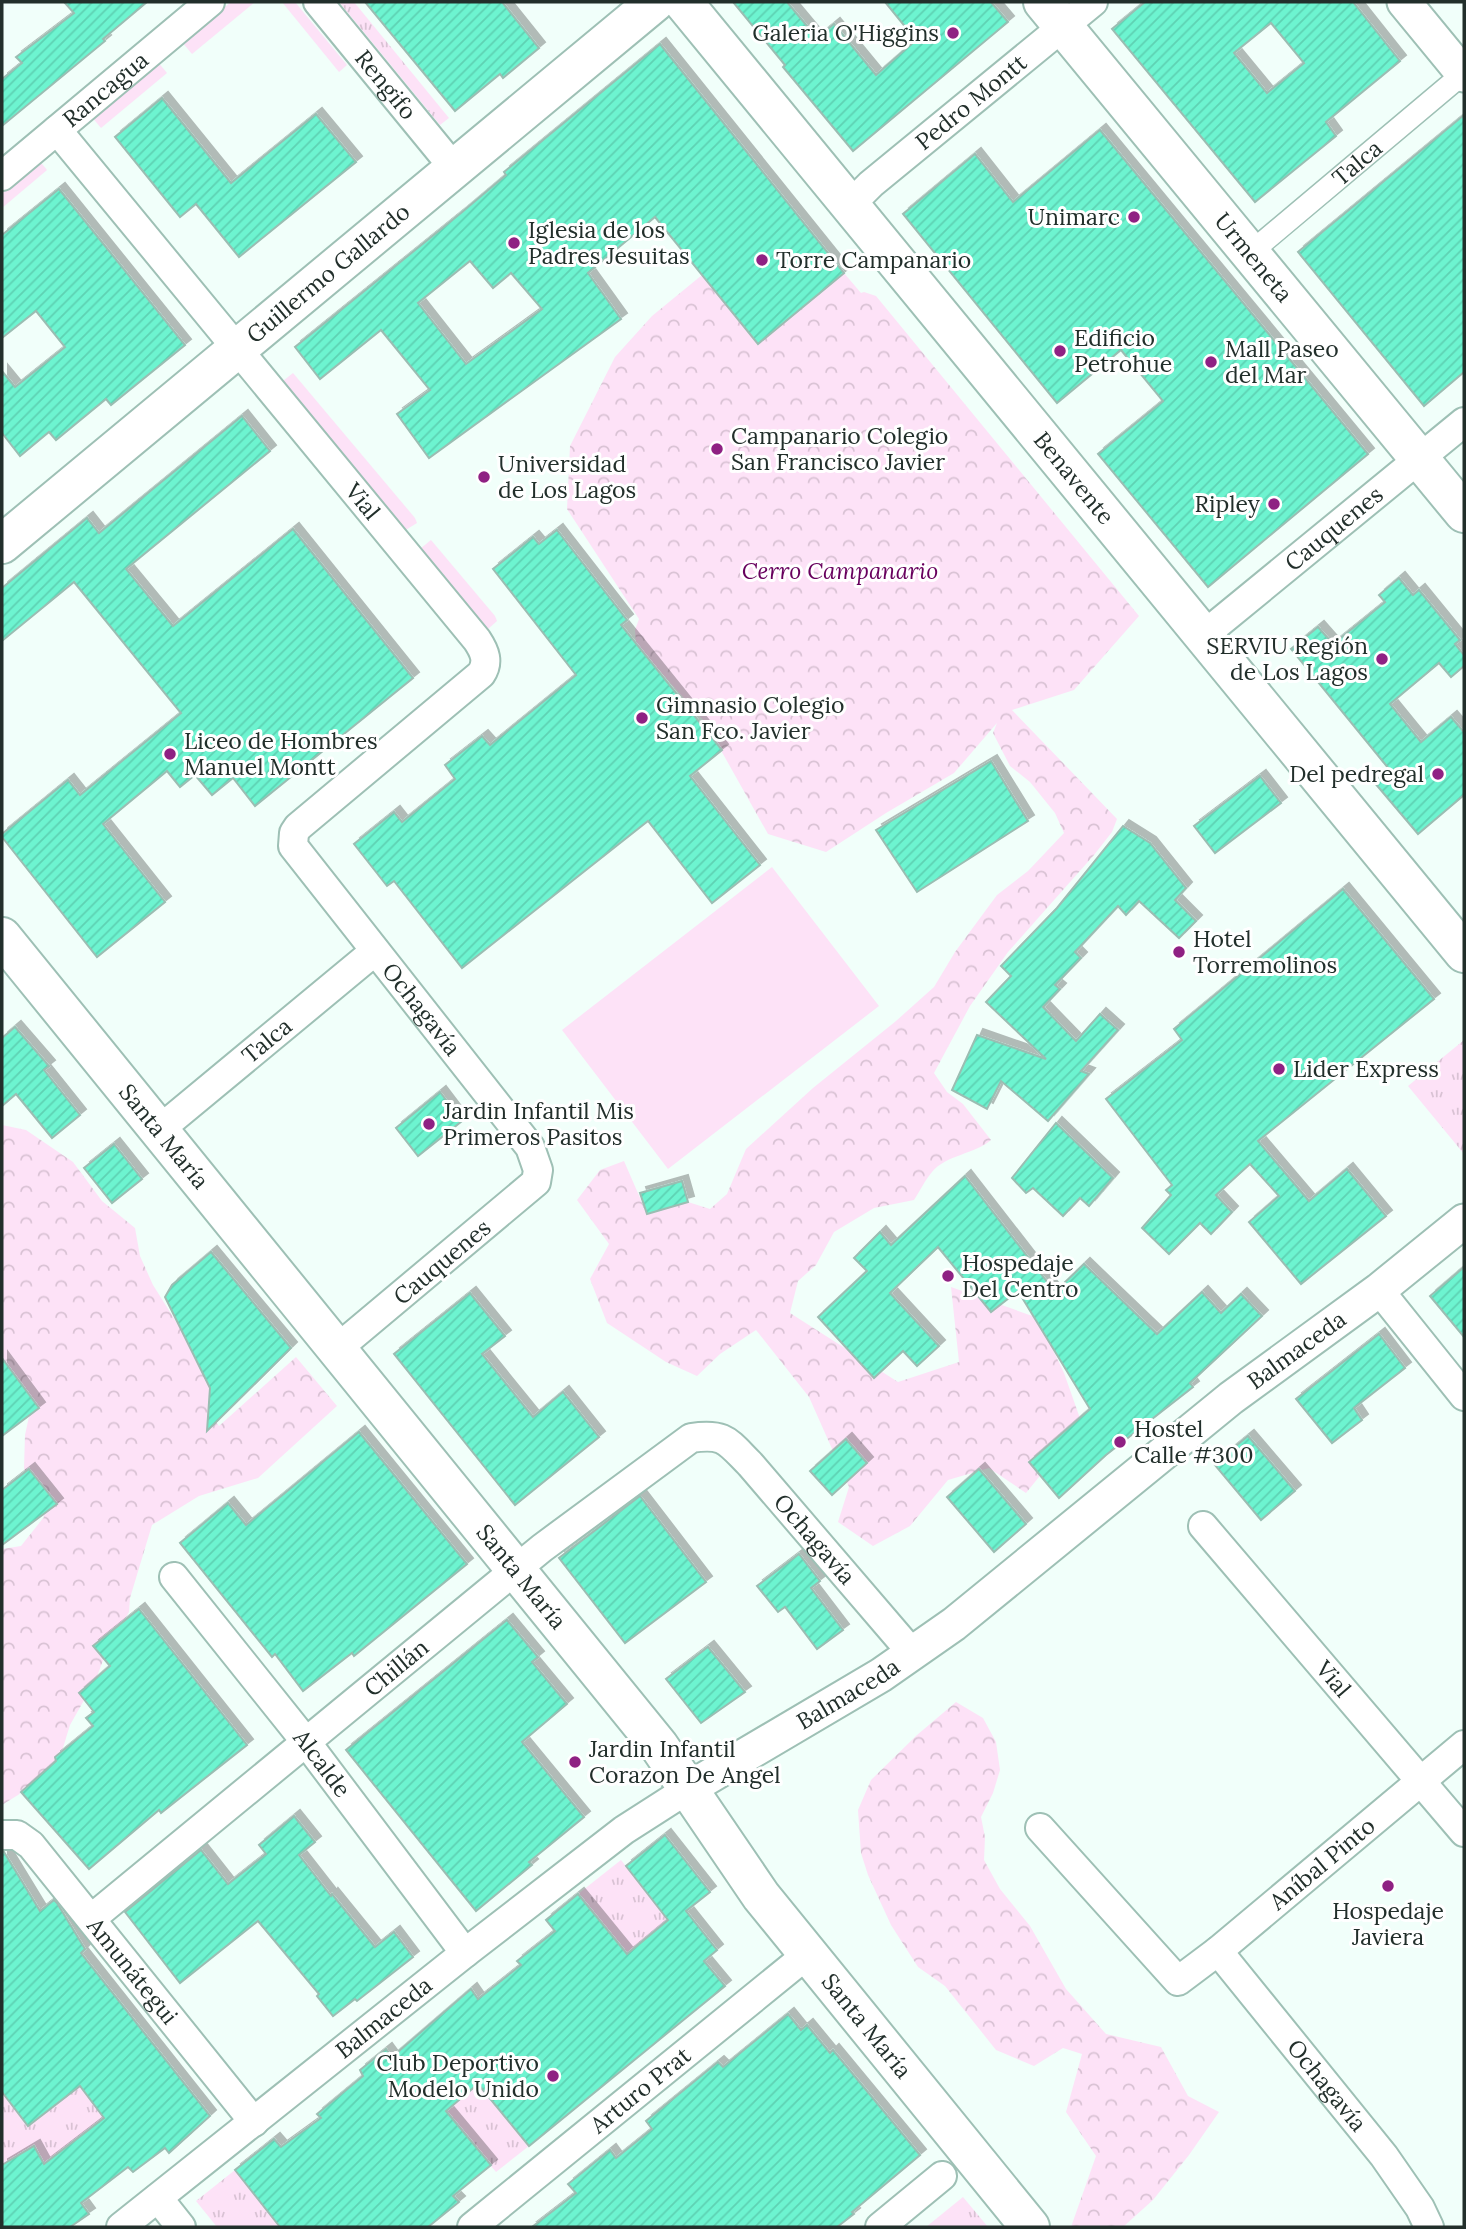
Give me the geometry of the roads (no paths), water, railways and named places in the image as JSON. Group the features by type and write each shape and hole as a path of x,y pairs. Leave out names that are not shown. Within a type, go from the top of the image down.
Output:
{"main road":[{"name":"Guillermo Gallardo","path":"4,533 236,348 655,2"},
{"name":"Benavente","path":"683,2 1464,953"},
{"name":"Urmeneta","path":"1053,14 1464,513"},
{"name":"Santa María","path":"2,937 659,1746 761,1896 1030,2227"}],"street":[{"name":"Rancagua","path":"2,176 209,2"},
{"name":"Rengifo","path":"317,2 454,167"},
{"name":"Pedro Montt","path":"850,205 1053,14 1093,2"},
{"path":"1404,2 1464,74"},
{"name":"Talca","path":"1250,253 1464,74"},
{"name":"Vial","path":"57,130 477,640 485,654 486,661 481,674 298,827 293,839 296,851"},
{"name":"Cauquenes","path":"1204,635 1464,422"},
{"name":"Ochagavía","path":"296,851 530,1147 538,1170"},
{"name":"Talca","path":"159,1130 375,951"},
{"name":"Cauquenes","path":"338,1348 536,1182 538,1170"},
{"name":"Balmaceda","path":"121,2227 624,1830 913,1654 994,1593 1231,1398 1379,1290 1464,1221"},
{"path":"1379,1290 1464,1396"},
{"name":"Ochagavía","path":"709,1435 725,1439 750,1464 913,1654"},
{"name":"Chillán","path":"92,1918 517,1568 691,1438 709,1435"},
{"name":"Vial","path":"1203,1526 1464,1832"},
{"name":"Alcalde","path":"174,1577 306,1742 465,1953"},
{"name":"Aníbal Pinto","path":"1040,1828 1178,1981 1218,1951 1464,1745"},
{"name":"Amunátegui","path":"2,1835 17,1835 31,1845 254,2122"},
{"name":"Ochagavía","path":"1218,1951 1384,2156 1420,2208 1429,2227"},
{"name":"Arturo Prat","path":"472,2227 809,1953"},
{"path":"880,2227 942,2176"},
{"path":"158,2199 181,2227"}],"place":[{"name":"Galeria O'Higgins","path":"953,33"},
{"name":"Unimarc","path":"1134,217"},
{"name":"Iglesia de los Padres Jesuitas","path":"514,243"},
{"name":"Torre Campanario","path":"762,260"},
{"name":"Edificio Petrohue","path":"1060,351"},
{"name":"Mall Paseo del Mar","path":"1211,362"},
{"name":"Campanario Colegio San Francisco Javier","path":"717,449"},
{"name":"Universidad de Los Lagos","path":"484,477"},
{"name":"Ripley","path":"1274,504"},
{"name":"SERVIU Región de Los Lagos","path":"1382,659"},
{"name":"Gimnasio Colegio San Fco. Javier","path":"642,718"},
{"name":"Liceo de Hombres Manuel Montt","path":"170,754"},
{"name":"Del pedregal","path":"1438,774"},
{"name":"Hotel Torremolinos","path":"1179,952"},
{"name":"Lider Express","path":"1279,1069"},
{"name":"Jardin Infantil Mis Primeros Pasitos","path":"429,1124"},
{"name":"Hospedaje Del Centro","path":"948,1276"},
{"name":"Hostel Calle #300","path":"1120,1442"},
{"name":"Jardin Infantil Corazon De Angel","path":"575,1762"},
{"name":"Hospedaje Javiera","path":"1388,1886"},
{"name":"Club Deportivo Modelo Unido","path":"553,2076"}],"park label":[{"name":"Cerro Campanario","path":"840,571"}]}
